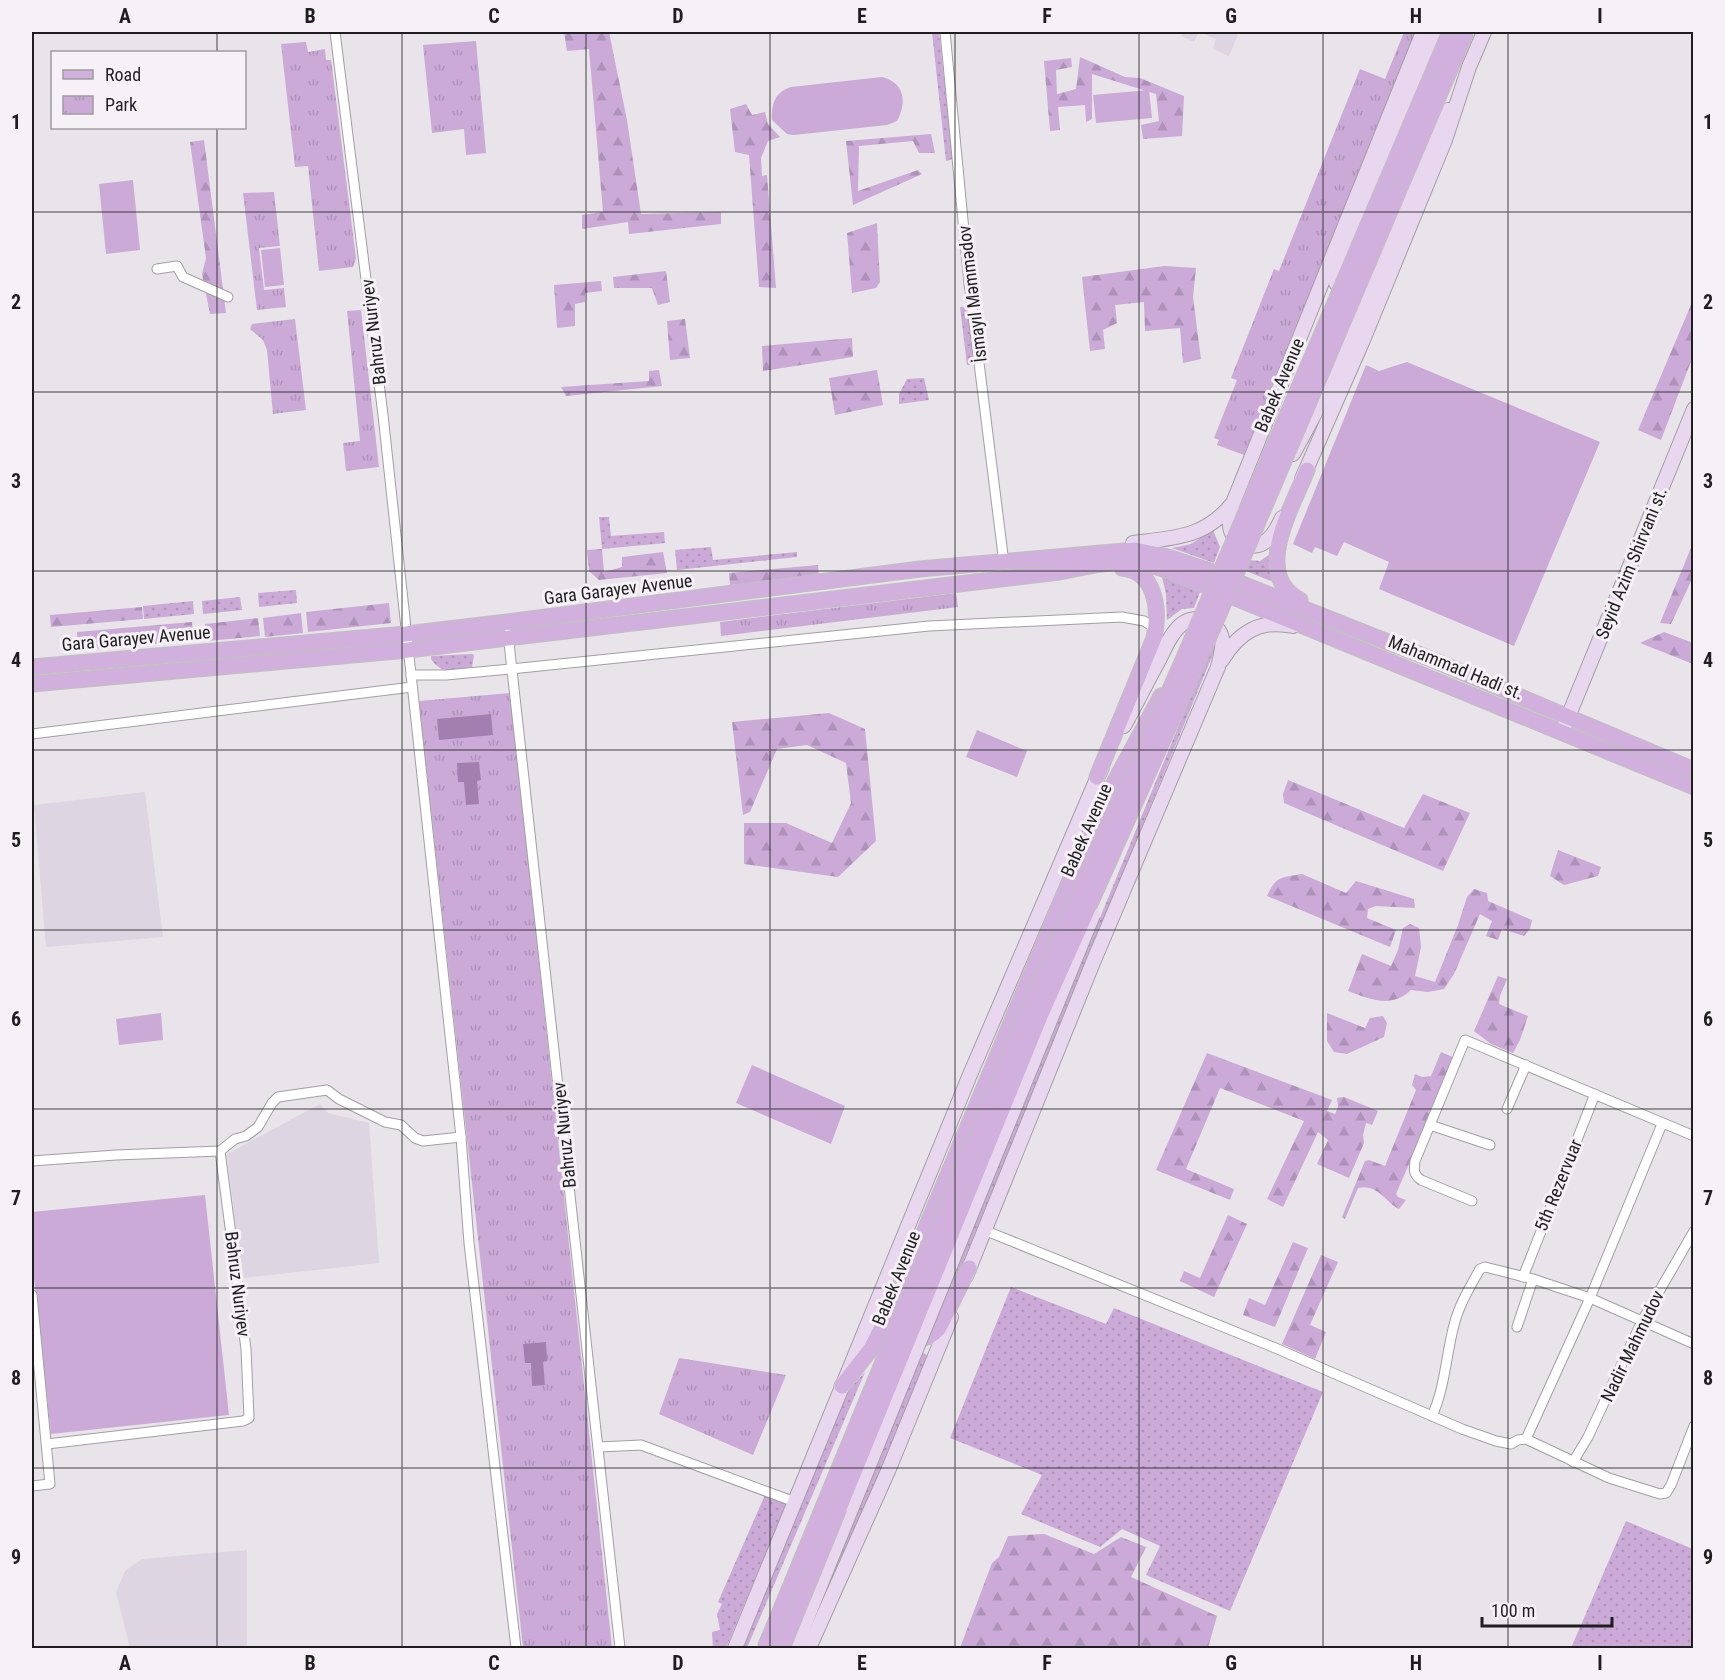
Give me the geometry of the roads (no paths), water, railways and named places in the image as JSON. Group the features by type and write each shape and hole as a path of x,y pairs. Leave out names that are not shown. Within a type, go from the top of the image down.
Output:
{"main road":[{"name":"Babek Avenue","path":"1233,503 1423,32"},
{"path":"1260,497 1437,32"},
{"name":"Babek Avenue","path":"782,1648 1041,1014 1168,732 1260,497 1450,32"},
{"name":"Babek Avenue","path":"765,1648 995,1087 1183,660 1260,497 1466,32"},
{"path":"1260,497 1319,407 1340,367 1435,136 1484,32"},
{"path":"1303,602 1286,592 1282,586 1276,564 1279,542 1443,146 1469,67"},
{"name":"Seyid Azim Shirvani st.","path":"1562,732 1694,409"},
{"path":"1233,503 1230,524 1234,536 1245,545 1259,545 1266,542 1276,529 1307,470"},
{"path":"1043,558 1087,548 1179,537 1197,532 1216,522 1233,503"},
{"path":"1133,543 1160,548 1187,557 1303,602 1406,644 1433,660"},
{"name":"Gara Garayev Avenue","path":"32,667 406,634 920,569 1135,550 1168,557 1205,577"},
{"name":"Gara Garayev Avenue","path":"32,684 408,650 1059,572 1115,562 1129,562 1205,577"},
{"path":"1059,572 1122,568 1137,571 1147,580 1157,610 1156,629 1097,777"},
{"name":"Mahammad Hadi st.","path":"1205,577 1251,587 1433,660 1694,770"},
{"name":"Mahammad Hadi st.","path":"1205,577 1321,632 1694,787"},
{"name":"Babek Avenue","path":"735,1648 965,1088 1097,777 1168,644 1182,624 1194,619 1202,619 1216,627 1223,640 1218,667"},
{"path":"809,1648 897,1449 1097,953 1218,667 1232,645 1260,626 1274,623 1321,632"},
{"path":"842,1386 871,1349 896,1300 988,1075 1115,781 1183,660"},
{"path":"795,1648 1168,732"},
{"path":"896,1300 893,1318 899,1330 906,1336 916,1339 931,1336 939,1328 969,1268"}],"street":[{"name":"Bahruz Nuriyev","path":"335,32 366,274 406,634"},
{"name":"İsmayıl Məmmədov","path":"945,32 969,283 1003,555"},
{"path":"157,269 177,266 183,277 228,297"},
{"path":"969,565 1003,555 1087,548"},
{"path":"411,675 446,675 511,669 929,626 1122,617 1143,621 1156,629"},
{"name":"Bahruz Nuriyev","path":"507,622 620,1648"},
{"path":"406,634 461,1137 469,1243 516,1648"},
{"path":"32,734 412,687"},
{"path":"1472,1201 1415,1176 1413,1171 1415,1161 1466,1040 1694,1136"},
{"path":"1507,1110 1526,1065"},
{"path":"32,1161 220,1151 235,1139 246,1136 258,1127 278,1096 327,1090 339,1099 385,1122 401,1125 415,1138 423,1141 461,1137"},
{"name":"5th Rezervuar","path":"1517,1327 1528,1278 1595,1094"},
{"path":"1526,1439 1590,1298 1662,1124"},
{"path":"1430,1125 1491,1145"},
{"name":"Bəhruz Nuriyev","path":"47,1444 243,1422 249,1418 245,1338 220,1151"},
{"path":"984,1230 1273,1347 1496,1442 1511,1444 1526,1439 1609,1478 1660,1494 1666,1493 1671,1485 1694,1426"},
{"name":"Nadir Mahmudov","path":"1573,1462 1588,1437 1642,1320 1694,1231"},
{"path":"1432,1416 1440,1396 1460,1305 1480,1269 1489,1267 1590,1298 1694,1344"},
{"path":"32,1295 51,1484 32,1486"},
{"path":"599,1448 641,1445 795,1502"}]}
